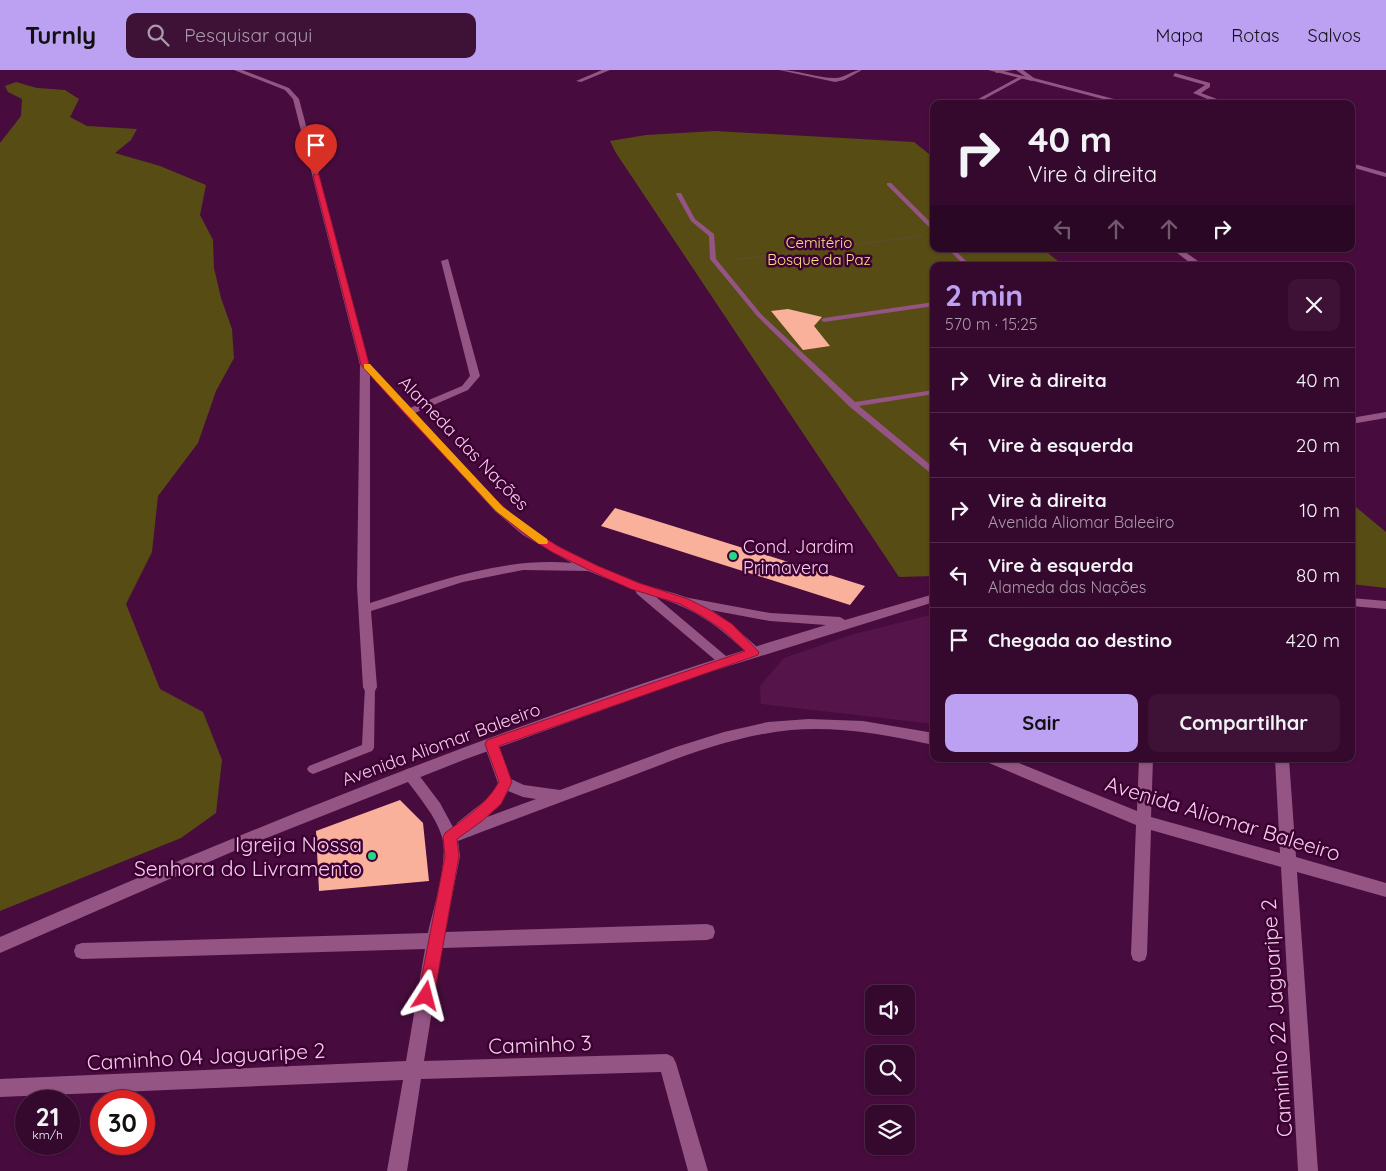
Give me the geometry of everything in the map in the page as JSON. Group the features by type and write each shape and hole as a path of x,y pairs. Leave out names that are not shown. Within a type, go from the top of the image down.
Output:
{"street":[{"name":"Alameda das Nações","path":"237,70 287,88 296,99 365,365 363,545 364,609 370,687"},
{"path":"578,80 607,70"},
{"path":"782,70 835,80 842,79 859,70"},
{"path":"993,70 1010,70"},
{"path":"993,70 1114,100"},
{"path":"1019,70 1032,79"},
{"path":"1175,75 1208,84 1208,86 1196,93 1214,100"},
{"path":"1355,166 1386,175"},
{"path":"1180,252 1195,262"},
{"path":"408,412 465,388 474,376 445,261"},
{"name":"Alameda das Nações","path":"365,365 499,509 527,532 556,550 594,569 635,586 684,601 728,627 754,652"},
{"path":"1355,420 1386,415"},
{"name":"Alameda das Nações","path":"364,609 488,572 544,565 594,569"},
{"name":"Alameda das Nações","path":"635,586 726,662"},
{"name":"Avenida Aliomar Baleeiro","path":"0,945 247,839 410,774 754,652 930,599"},
{"path":"684,601 770,617 850,622"},
{"path":"1355,602 1386,606"},
{"path":"450,837 702,742 747,731 792,725 838,725 885,729 930,738"},
{"path":"491,744 506,782 523,790 562,796"},
{"name":"Avenida Aliomar Baleeiro","path":"1012,762 1144,821 1386,890"},
{"path":"1139,954 1146,762"},
{"name":"Caminho 22 Jaguaripe 2","path":"1282,762 1308,1171"},
{"path":"397,1171 435,940 452,856 450,837 435,808 410,774"},
{"path":"450,837 478,817 496,800 506,782"},
{"path":"82,951 409,943 435,940 707,932"},
{"name":"Caminho 3","path":"414,1070 667,1063 698,1171"},
{"name":"Caminho 04 Jaguaripe 2","path":"0,1088 414,1070"}],"lane":[{"path":"979,100 1023,77"},
{"path":"889,184 930,226"},
{"path":"678,194 693,220 712,236 713,259 760,315 853,405 930,470"},
{"path":"955,252 964,262"},
{"path":"824,320 930,305"},
{"path":"853,405 930,393"},
{"path":"313,769 368,748 370,687"}],"path":[{"path":"739,259 924,236"}],"shaded area":[{"path":"930,615 930,724 761,704 760,686 784,658 854,634"}],"green space":[{"path":"16,82 37,88 65,90 79,99 70,117 87,126 137,129 131,140 115,153 160,166 206,185 200,215 213,240 214,268 221,298 232,329 234,358 216,391 198,443 158,496 152,552 126,604 160,689 203,712 222,760 216,813 181,838 0,911 0,143 21,116 22,99 8,92 5,86"},
{"name":"Cemitério Bosque da Paz","path":"715,131 914,142 930,155 930,252 1047,252 1059,262 930,262 930,576 899,577 616,153 610,141 646,135"},
{"path":"1355,506 1386,532 1386,588 1355,584"}],"building":[{"path":"788,309 822,317 814,326 830,346 803,350 771,311"},
{"name":"Cond. Jardim Primavera","path":"615,508 865,586 850,605 601,526"},
{"name":"Igreija Nossa Senhora do Livramento","path":"400,800 423,823 429,881 319,891 316,831"}],"slow traffic":[{"path":"367,366 499,509 527,532 543,542"}],"place":[{"name":"Cond. Jardim Primavera","path":"733,556"},
{"name":"Igreija Nossa Senhora do Livramento","path":"372,856"}],"route":[{"path":"316,175 365,365 408,412 499,509 527,532 556,550 594,569 635,586 684,601 728,627 754,652 491,744 506,782 496,800 478,817 450,837 452,856 426,996"}]}
